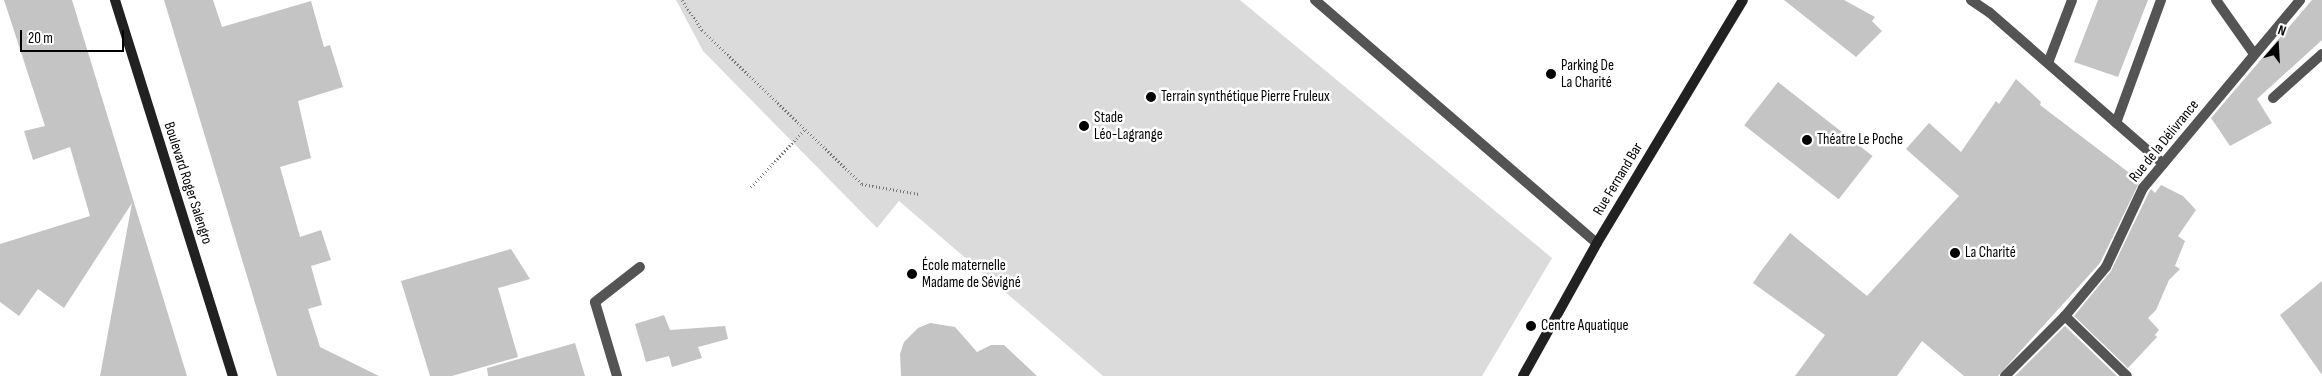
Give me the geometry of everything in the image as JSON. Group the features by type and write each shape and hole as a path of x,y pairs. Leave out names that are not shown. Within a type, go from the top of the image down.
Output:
{"street":[{"name":"Boulevard Roger Salengro","path":"115,0 233,376"},
{"name":"Rue Fernand Bar","path":"1523,376 1597,243 1743,0"},
{"path":"1971,0 2048,63 2163,164"},
{"path":"2048,63 2072,0"},
{"path":"2116,123 2161,0"},
{"path":"2216,0 2254,54"},
{"name":"Rue de la Délivrance","path":"2005,376 2065,316 2106,267 2143,188 2300,0"},
{"path":"1319,1 1597,243"},
{"path":"2273,98 2322,54"},
{"path":"617,376 595,302 640,267"},
{"path":"2065,316 2127,376"}],"path":[{"path":"682,0 702,30 862,184 919,194"},
{"path":"751,187 805,129"}],"shaded area":[{"name":"Stade Léo-Lagrange","path":"676,0 1240,0 1552,258 1482,376 1103,376 899,201 877,228 703,51"}],"building":[{"path":"4,0 72,0 187,376 100,376 132,203 64,308 38,289 19,316 0,302 0,244 90,216 70,147 33,160 24,131 45,126"},
{"path":"164,0 213,0 222,27 311,1 324,47 330,45 343,87 298,101 311,158 280,167 300,237 321,230 331,260 311,266 322,305 308,309 320,347 379,376 277,376"},
{"path":"1784,0 1844,0 1875,17 1872,21 1882,31 1856,57"},
{"path":"2098,0 2148,0 2118,77 2074,62"},
{"path":"2312,0 2322,0 2322,40 2257,99 2272,123 2230,146 2211,118"},
{"path":"2016,79 2041,102 2040,105 2140,181 2100,263 1998,376 1964,376 1922,341 1897,376 1795,376 1825,335 1753,283 1761,271 1790,233 1867,296 1959,196 1906,149 1929,123 1961,152 1996,101 1999,104"},
{"name":"Théatre Le Poche","path":"1778,82 1873,156 1839,199 1744,125"},
{"path":"2161,185 2183,196 2196,210 2178,236 2185,241 2175,266 2180,269 2169,280 2156,310 2148,318 2159,330 2155,335 2157,337 2128,368 2074,316 2111,271 2149,192 2151,189 2155,193"},
{"path":"511,249 530,279 498,288 518,357 452,376 430,376 401,281"},
{"path":"2322,281 2322,375 2280,315"},
{"path":"664,315 670,330 725,326 728,339 698,347 702,358 672,367 669,356 646,362 635,324"},
{"path":"930,323 955,327 977,352 991,345 1004,345 1037,376 901,376 900,354 904,342 918,328"},
{"path":"2065,326 2117,376 2015,376"},
{"path":"575,343 585,376 488,376 487,368"}],"place":[{"name":"Parking De La Charité","path":"1551,74"},
{"name":"Terrain synthétique Pierre Fruleux","path":"1151,97"},
{"name":"Stade Léo-Lagrange","path":"1084,126"},
{"name":"Théatre Le Poche","path":"1807,140"},
{"name":"La Charité","path":"1955,253"},
{"name":"École maternelle Madame de Sévigné","path":"912,274"},
{"name":"Centre Aquatique","path":"1531,326"}]}
